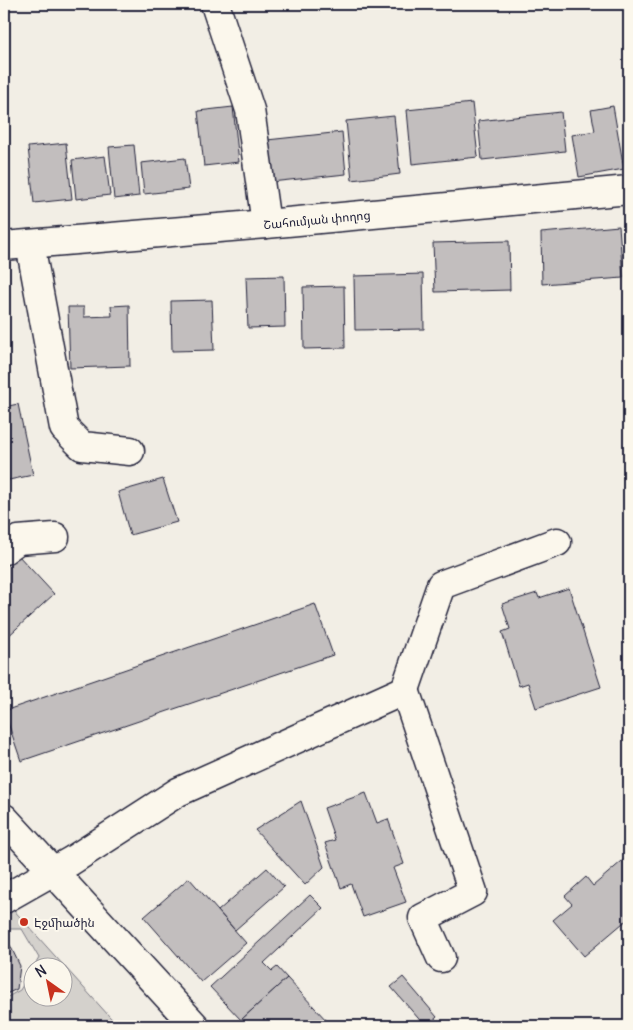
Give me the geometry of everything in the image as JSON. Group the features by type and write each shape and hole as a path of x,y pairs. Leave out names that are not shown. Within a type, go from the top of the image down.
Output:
{"street":[{"path":"215,4 250,110 266,224"},
{"name":"Շահումյան փողոց","path":"17,245 629,190"},
{"path":"17,245 64,428 82,446 130,452"},
{"path":"4,550 18,540 55,537"},
{"path":"441,958 423,918 473,892 405,690 441,585 557,542"},
{"path":"4,899 71,861 178,792 405,690"},
{"path":"4,818 195,1026"}],"shaded area":[{"path":"11,907 57,958 39,958 22,929 4,929 4,911"},
{"path":"72,975 118,1026 4,1026 4,999 20,990 22,987 22,1008 72,1008"}],"building":[{"path":"472,103 478,157 412,164 407,110"},
{"path":"613,106 624,169 579,177 572,135 595,131 591,110"},
{"path":"233,107 239,162 204,166 198,111"},
{"path":"561,112 565,151 482,160 478,121"},
{"path":"394,116 400,174 352,180 346,121"},
{"path":"342,132 346,174 271,182 267,140"},
{"path":"66,143 72,199 34,203 28,147"},
{"path":"134,145 139,196 114,199 109,147"},
{"path":"105,156 110,195 76,199 72,160"},
{"path":"185,158 189,189 144,194 141,163"},
{"path":"619,226 623,278 542,284 541,233"},
{"path":"509,241 510,290 435,292 433,243"},
{"path":"423,274 424,329 355,330 354,276"},
{"path":"284,276 285,327 248,328 246,277"},
{"path":"344,286 345,348 304,349 303,287"},
{"path":"212,300 214,350 172,351 171,301"},
{"path":"129,305 130,366 70,368 68,307 84,307 84,317 112,316 111,306"},
{"path":"18,404 33,475 4,481 4,407"},
{"path":"163,479 177,522 130,535 118,492"},
{"path":"18,555 54,594 4,640 4,568"},
{"path":"569,588 601,687 536,708 528,683 519,686 502,632 510,629 502,604 537,593 539,598"},
{"path":"315,604 333,655 21,761 4,711"},
{"path":"366,793 377,823 388,819 404,864 393,868 406,902 363,917 351,884 341,888 325,843 335,840 324,808"},
{"path":"301,801 324,867 305,885 255,830"},
{"path":"629,855 629,918 584,956 553,920 572,904 565,896 586,877 593,886"},
{"path":"267,868 284,887 235,930 218,911"},
{"path":"189,878 246,943 201,982 144,917"},
{"path":"310,895 323,908 264,963 272,971 277,967 287,978 241,1020 210,987"},
{"path":"4,944 10,945 20,966 17,989 4,995"},
{"path":"403,977 437,1017 427,1026 391,987"},
{"path":"287,978 328,1022 323,1026 247,1026 241,1020"}],"place":[{"name":"Էջմիածին","path":"24,922"}]}
